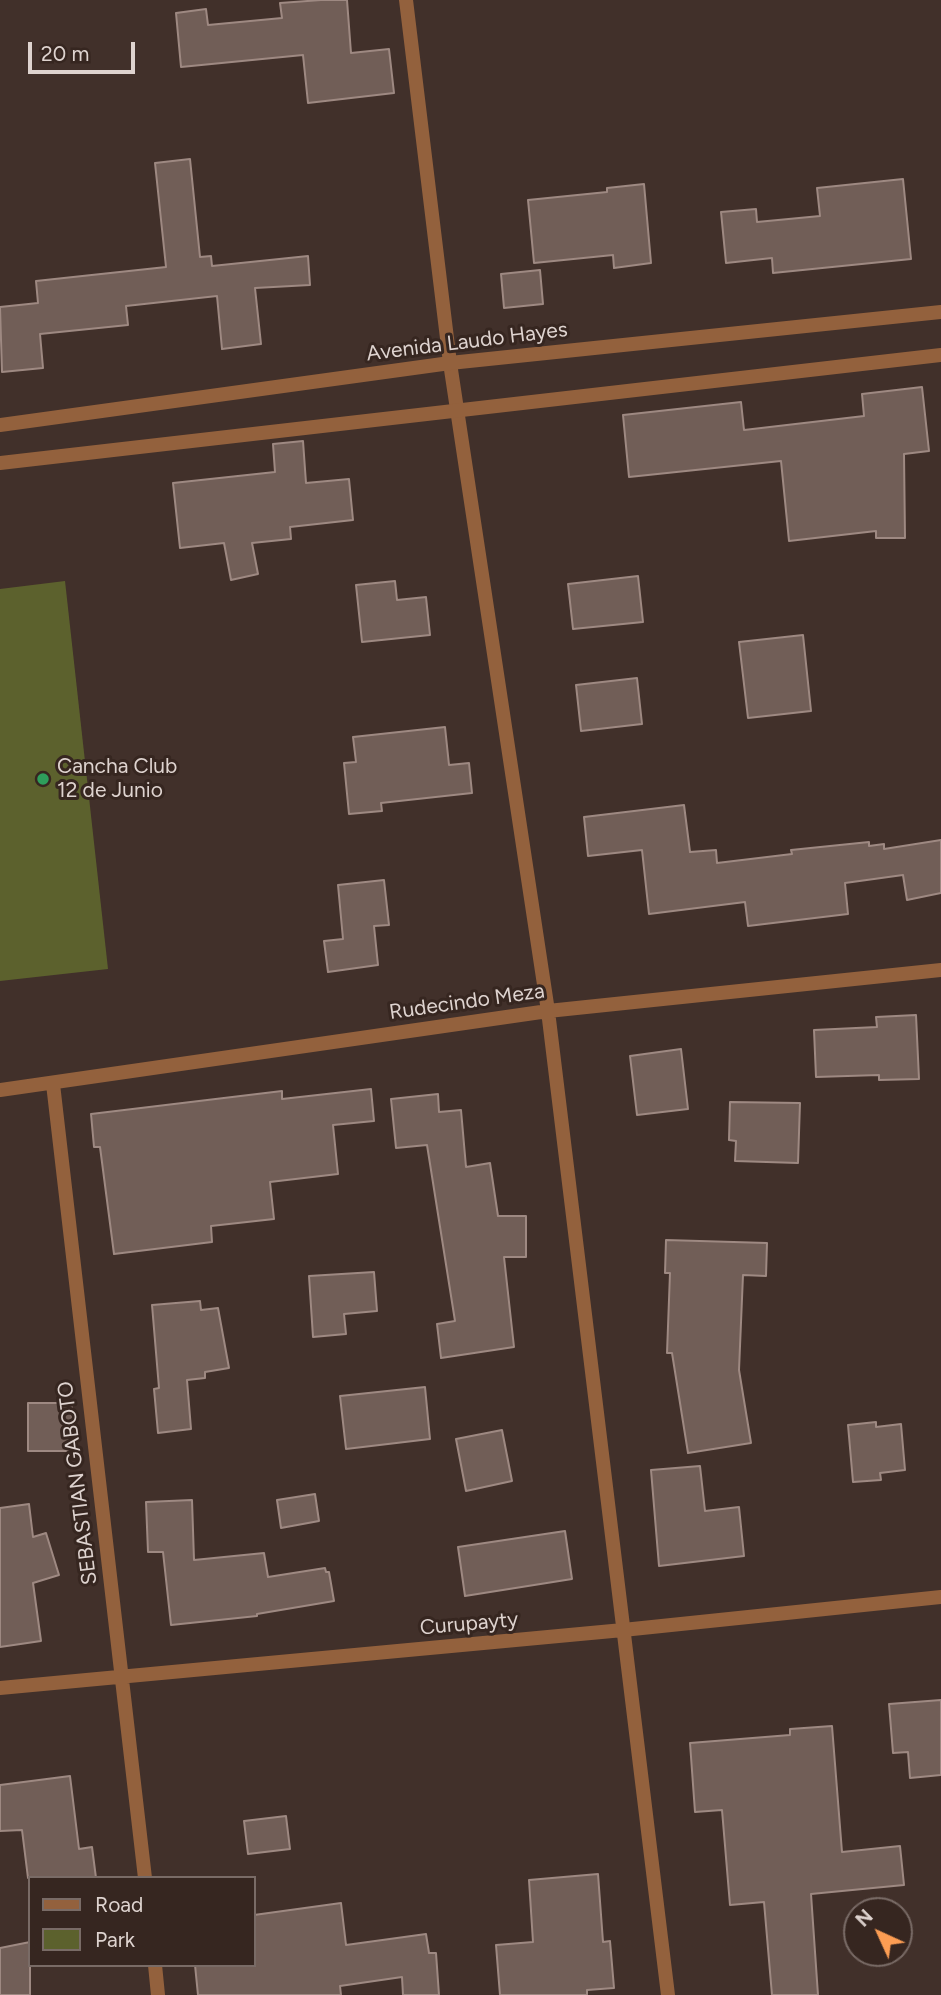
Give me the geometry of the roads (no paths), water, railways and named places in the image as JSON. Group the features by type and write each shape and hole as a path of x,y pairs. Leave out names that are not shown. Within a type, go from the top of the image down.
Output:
{"street":[{"path":"406,0 450,363 548,1011 668,1995"},
{"name":"Avenida Laudo Hayes","path":"0,425 450,363 941,312"},
{"path":"0,463 941,355"},
{"name":"Rudecindo Meza","path":"0,1090 548,1011 941,970"},
{"name":"SEBASTIAN GABOTO","path":"53,1084 145,1876"},
{"name":"Curupayty","path":"0,1688 623,1630 941,1597"},
{"path":"155,1967 158,1995"}],"place":[{"name":"Cancha Club 12 de Junio","path":"43,779"}]}
